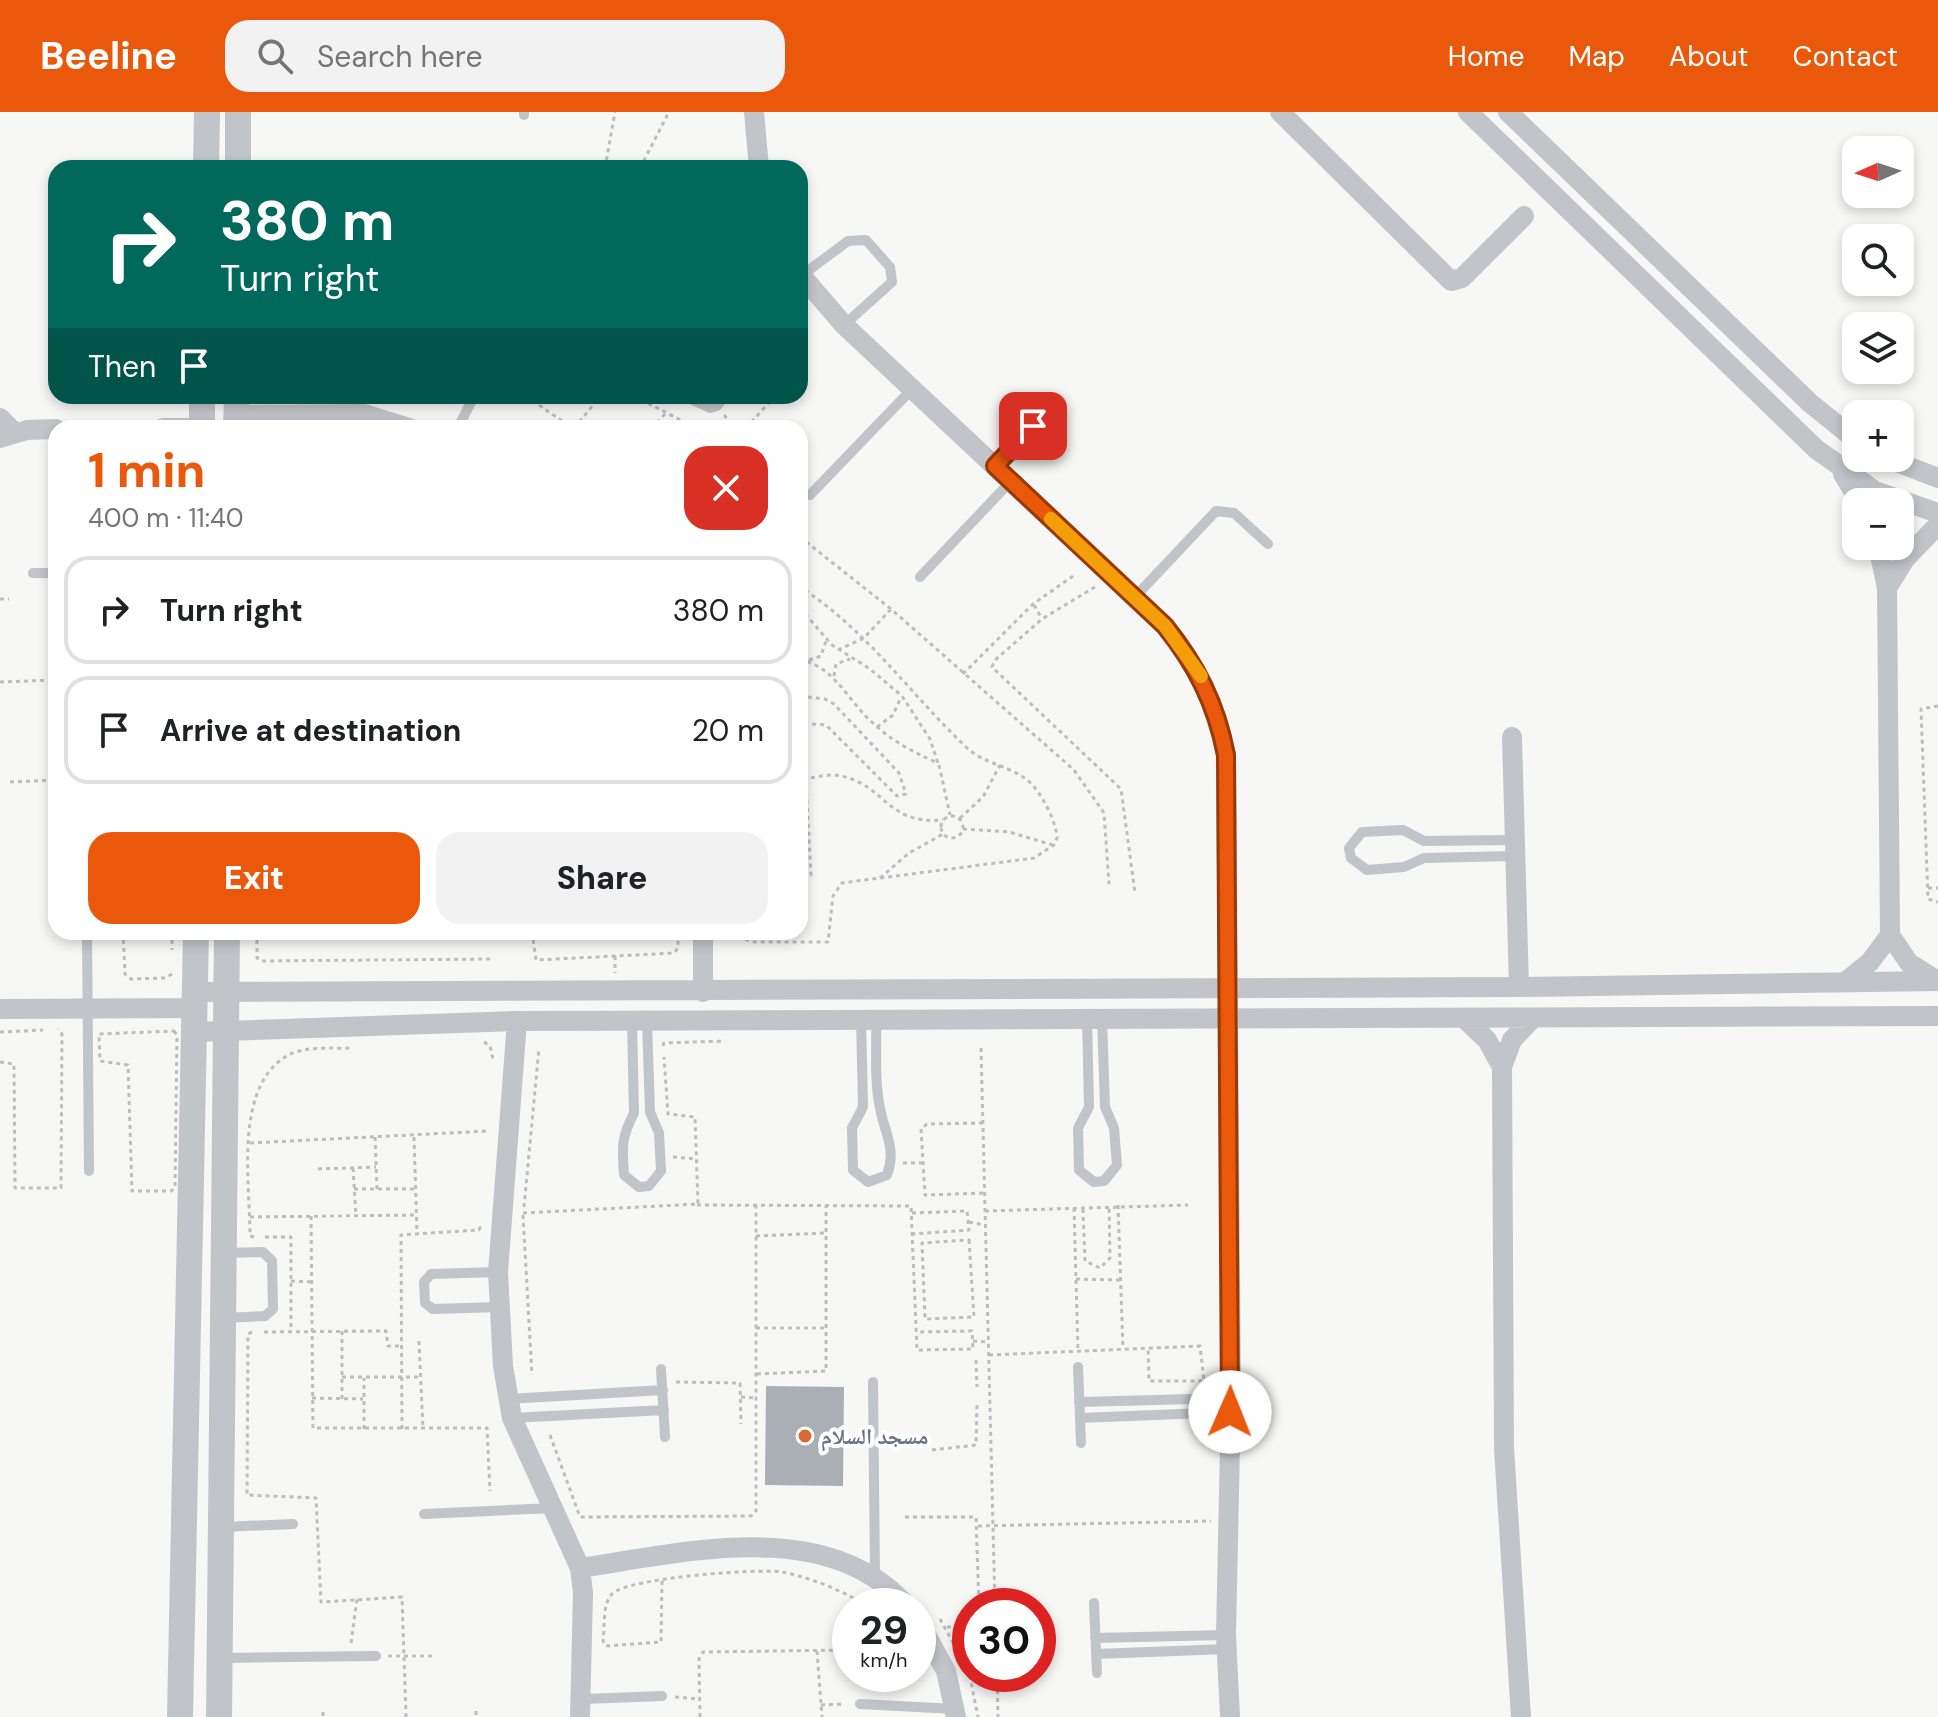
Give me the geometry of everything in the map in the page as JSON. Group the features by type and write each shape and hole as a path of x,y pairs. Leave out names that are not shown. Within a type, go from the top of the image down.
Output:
{"street":[{"path":"206,160 207,112"},
{"path":"238,112 238,160"},
{"path":"754,112 758,160"},
{"path":"1280,112 1451,281 1462,278 1524,216"},
{"path":"1468,112 1841,470 1875,491 1938,513"},
{"path":"1508,112 1810,403 1842,429"},
{"path":"808,285 844,325 1112,576 1188,654 1206,685 1219,719 1226,755 1229,1018 1230,1405 1226,1642 1230,1717"},
{"path":"1793,426 1810,403"},
{"path":"236,413 364,414 383,420"},
{"path":"5,430 48,429"},
{"path":"1914,469 1938,478"},
{"path":"1841,470 1852,488"},
{"path":"1887,588 1905,559 1938,525"},
{"path":"1881,560 1887,588 1890,935 1909,963 1938,981"},
{"path":"1512,737 1519,987"},
{"path":"1845,982 1870,962 1890,935"},
{"path":"180,1717 196,940"},
{"path":"219,1717 227,940"},
{"path":"703,940 703,992"},
{"path":"195,1011 226,992 1519,987 1938,981"},
{"path":"1810,983 1811,1016"},
{"path":"0,1009 195,1011 224,1030 517,1021 1938,1016"},
{"path":"1465,1019 1487,1040 1502,1067"},
{"path":"1521,1717 1504,1448 1502,1067 1512,1040 1532,1019"},
{"path":"517,1021 498,1272 499,1307 510,1409 580,1568 583,1593 582,1708"},
{"path":"580,1568 744,1546 789,1550 833,1560 875,1577 887,1588"},
{"path":"936,1653 946,1671 955,1713"}],"lane":[{"path":"808,271 854,239 866,240 890,267 892,282 887,289 844,325"},
{"path":"810,495 913,388"},
{"path":"701,404 710,408 720,404"},
{"path":"995,466 1052,406"},
{"path":"920,577 1011,481"},
{"path":"1134,598 1216,511 1234,513 1268,544"},
{"path":"33,573 48,573"},
{"path":"1403,830 1424,841 1515,848 1424,858 1404,867 1367,870 1351,858 1349,848 1362,832 1403,830"},
{"path":"87,940 89,1171"},
{"path":"1095,1018 1105,1107 1114,1128 1117,1165 1113,1175 1094,1182 1079,1170 1077,1137 1080,1120 1089,1107 1095,1018"},
{"path":"869,1019 879,1107 888,1128 891,1164 879,1181 868,1182 853,1170 852,1128 863,1107 869,1019"},
{"path":"640,1021 650,1112 659,1133 661,1157 661,1171 649,1186 630,1183 624,1175 623,1133 634,1113 640,1021"},
{"path":"222,1318 265,1316 273,1309 272,1261 269,1256 263,1252 223,1253"},
{"path":"498,1272 431,1274 424,1282 425,1303 433,1309 499,1307"},
{"path":"1078,1367 1081,1443"},
{"path":"661,1369 665,1437"},
{"path":"873,1382 875,1577"},
{"path":"510,1409 662,1386"},
{"path":"1079,1402 1230,1405"},
{"path":"1080,1418 1230,1405"},
{"path":"510,1409 664,1410"},
{"path":"424,1514 553,1508"},
{"path":"221,1527 293,1524"},
{"path":"1094,1603 1097,1673"},
{"path":"1095,1638 1226,1642"},
{"path":"1096,1654 1226,1642"},
{"path":"220,1658 376,1656"},
{"path":"582,1708 662,1696"},
{"path":"860,1704 955,1713"}],"path":[{"path":"606,160 615,112"},
{"path":"644,160 669,112"},
{"path":"538,404 561,420"},
{"path":"580,420 594,404"},
{"path":"649,404 680,420"},
{"path":"753,420 768,404"},
{"path":"659,420 666,413"},
{"path":"808,543 891,609 962,675 1068,764 1101,807 1109,884"},
{"path":"962,675 1033,604 1073,576"},
{"path":"1112,576 1042,619 995,660 993,670 1121,789 1135,893"},
{"path":"747,940 828,942 836,889 848,882 1034,858 1054,845 1057,831 1036,788 969,750 864,638 828,605 808,592"},
{"path":"0,599 9,599"},
{"path":"1033,604 1042,619"},
{"path":"838,650 864,638 891,609"},
{"path":"808,618 838,650 878,675 902,696 930,739 950,815"},
{"path":"808,659 821,656 826,640"},
{"path":"835,680 836,664 851,659"},
{"path":"808,662 822,667 877,727 916,754 938,763"},
{"path":"0,682 48,680"},
{"path":"877,727 893,715 902,696"},
{"path":"808,697 825,699 834,704 899,773 906,794 897,796 826,725 808,724"},
{"path":"1938,706 1921,709 1928,900 1938,902"},
{"path":"960,818 983,797 1000,765"},
{"path":"808,778 838,775 869,788 894,811 909,818 943,820 950,815"},
{"path":"10,782 48,780"},
{"path":"950,815 960,818"},
{"path":"960,818 963,829"},
{"path":"808,820 811,875 808,876"},
{"path":"943,820 943,834"},
{"path":"963,829 1009,832 1054,845"},
{"path":"880,878 909,853 943,834 957,837 963,829"},
{"path":"1928,888 1938,888"},
{"path":"123,940 124,969 131,979 165,978 172,974 172,940"},
{"path":"257,940 257,958 262,961 492,959"},
{"path":"532,940 533,958 537,960 674,953 678,940"},
{"path":"0,1032 62,1031 61,1188 15,1188 14,1064 0,1062"},
{"path":"174,1031 177,1035 175,1188 171,1191 130,1190 128,1065 100,1061 99,1034 174,1031"},
{"path":"477,1041 490,1046 494,1063"},
{"path":"696,1205 700,1201 694,1116 668,1114 663,1044 728,1041"},
{"path":"291,1331 291,1237 250,1236 250,1105 260,1081 285,1057 301,1050 365,1047"},
{"path":"532,1375 523,1213 539,1048"},
{"path":"981,1048 995,1588"},
{"path":"983,1123 924,1126 923,1163 925,1195 985,1193"},
{"path":"250,1143 493,1131"},
{"path":"414,1135 417,1233"},
{"path":"375,1137 377,1189"},
{"path":"661,1157 697,1159"},
{"path":"891,1164 923,1163"},
{"path":"318,1169 376,1167"},
{"path":"353,1168 356,1216"},
{"path":"354,1189 416,1189"},
{"path":"523,1213 696,1205 909,1206 912,1213 912,1234 917,1332 919,1351 972,1350 971,1330 917,1332"},
{"path":"550,1435 580,1517 751,1516 756,1511 756,1205"},
{"path":"756,1374 825,1373 826,1205"},
{"path":"1118,1205 1123,1349"},
{"path":"985,1211 1188,1205"},
{"path":"1100,1279 1100,1268 1110,1258 1109,1206"},
{"path":"1074,1208 1078,1351"},
{"path":"1083,1208 1085,1261 1100,1268"},
{"path":"912,1213 966,1211 969,1222 968,1231 912,1234"},
{"path":"402,1429 401,1235 479,1230 483,1214"},
{"path":"250,1217 417,1215"},
{"path":"311,1216 313,1428 488,1428 490,1491"},
{"path":"969,1222 986,1225"},
{"path":"756,1236 826,1233"},
{"path":"969,1240 974,1317 925,1319 922,1282 922,1243 969,1240"},
{"path":"1076,1279 1120,1280"},
{"path":"291,1281 311,1282"},
{"path":"915,1283 922,1282"},
{"path":"756,1328 826,1328"},
{"path":"342,1331 342,1399"},
{"path":"402,1346 388,1346 386,1331 248,1333 247,1495 315,1497 321,1602 402,1597 406,1717"},
{"path":"419,1341 423,1429"},
{"path":"973,1341 989,1342"},
{"path":"989,1355 1123,1349 1148,1348 1200,1346 1204,1381 1149,1381 1148,1348"},
{"path":"976,1360 976,1385 990,1383"},
{"path":"342,1377 420,1377"},
{"path":"364,1378 364,1429"},
{"path":"662,1386 737,1382 741,1385 741,1424"},
{"path":"741,1397 756,1398"},
{"path":"312,1398 363,1399"},
{"path":"932,1450 974,1447 978,1441 977,1405"},
{"path":"977,1413 991,1414"},
{"path":"905,1517 975,1516 978,1526 979,1588"},
{"path":"978,1526 1104,1521 1226,1521"},
{"path":"662,1581 661,1642 605,1644 607,1602 611,1594 627,1586 662,1581 742,1570 779,1572 809,1578 832,1589"},
{"path":"349,1657 357,1599"},
{"path":"947,1627 952,1627"},
{"path":"817,1651 822,1717"},
{"path":"700,1717 699,1659 703,1652 832,1651"},
{"path":"404,1656 432,1656"},
{"path":"997,1692 998,1717"},
{"path":"662,1696 699,1699"},
{"path":"821,1705 860,1704"},
{"path":"476,1711 476,1717"}],"building":[{"name":"مسجد السلام","path":"766,1386 844,1387 843,1486 765,1485"}],"slow traffic":[{"path":"1051,519 1165,626 1201,676"}],"place":[{"name":"مسجد السلام","path":"805,1436"}],"route":[{"path":"1033,426 995,466 1165,626 1188,654 1206,685 1219,719 1226,755 1230,1412"}]}
